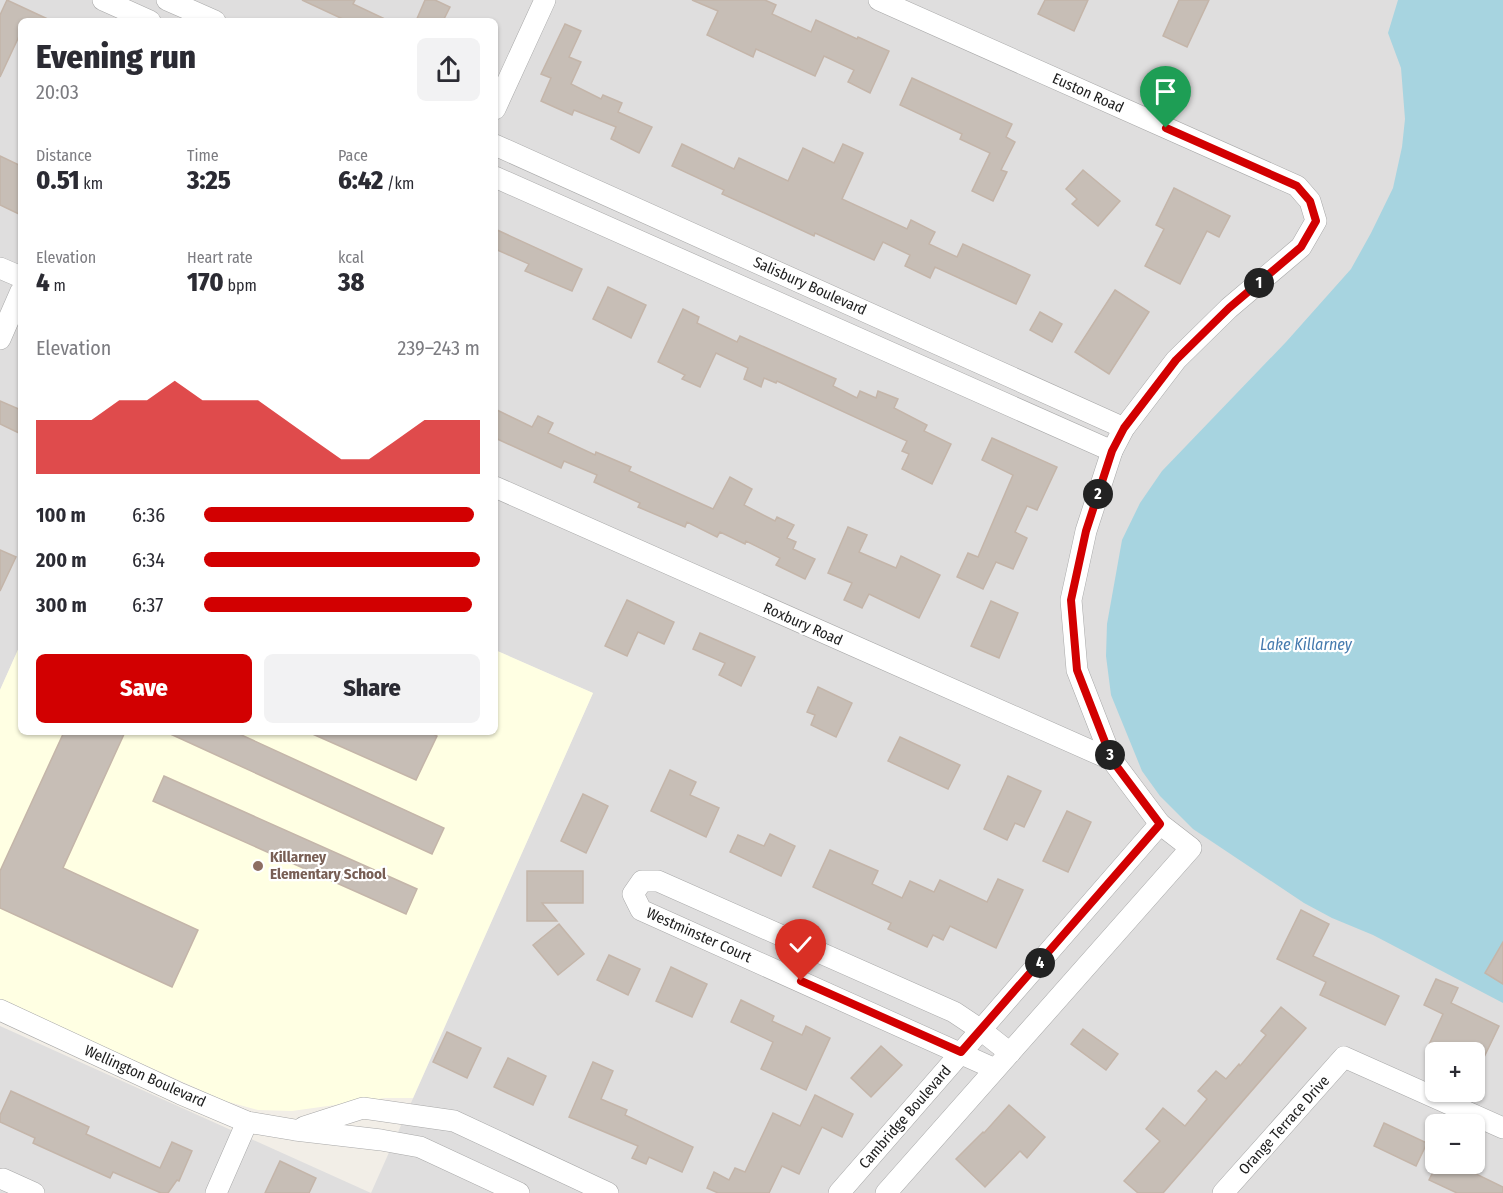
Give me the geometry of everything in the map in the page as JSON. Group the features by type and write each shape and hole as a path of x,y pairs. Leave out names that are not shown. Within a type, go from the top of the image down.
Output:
{"street":[{"path":"103,0 143,18"},
{"path":"168,0 208,18"},
{"path":"498,102 545,0"},
{"name":"Euston Road","path":"879,0 1297,186 1310,201 1316,221 1301,247 1229,308 1176,360 1124,428"},
{"name":"Salisbury Boulevard","path":"498,146 1124,428"},
{"name":"Salisbury Boulevard","path":"498,178 1112,451"},
{"path":"0,268 18,276"},
{"path":"0,339 18,298"},
{"path":"886,1193 1191,848 1160,824 1112,760 1077,670 1071,600 1086,531 1112,451 1124,428"},
{"name":"Roxbury Road","path":"498,488 1112,760"},
{"name":"Cambridge Boulevard","path":"839,1193 1160,824"},
{"name":"Westminster Court","path":"995,1069 641,910 633,894 642,881 658,880 954,1012 1010,1053"},
{"name":"Wellington Boulevard","path":"0,1010 247,1122 381,1140 420,1148 519,1193"},
{"name":"Orange Terrace Drive","path":"1223,1193 1344,1057 1503,1128"},
{"name":"Wellington Boulevard","path":"295,1130 363,1108 454,1121 608,1193"},
{"path":"216,1193 247,1122"},
{"path":"3,1179 34,1193"}],"shaded area":[{"path":"0,0 1503,0 1503,1193 371,1193 593,693 498,651 498,18 18,18 18,650 0,690"},
{"name":"Killarney Elementary School","path":"18,650 18,735 498,735 498,651 593,693 413,1098 385,1098 292,1111 258,1110 225,1101 0,1000 0,690"},
{"path":"0,1026 371,1193 0,1193"}],"water":[{"name":"Lake Killarney","path":"1398,0 1503,0 1503,1003 1373,935 1332,918 1304,903 1193,829 1160,796 1142,771 1111,695 1106,656 1107,624 1122,540 1140,503 1162,471 1286,342 1351,269 1393,188 1402,147 1405,119 1401,68 1388,33"}],"building":[{"path":"7,0 46,18 18,18 18,38 0,77 0,15"},
{"path":"302,0 355,0 353,4 383,18 341,18"},
{"path":"425,0 435,0 450,7 444,18 417,18"},
{"path":"692,0 765,0 776,5 772,14 811,32 816,20 889,51 870,93 848,82 854,70 824,56 815,76 756,49 753,57 707,35 718,11"},
{"path":"1045,0 1088,0 1074,31 1038,14"},
{"path":"1179,0 1209,0 1187,47 1163,36"},
{"path":"565,24 581,31 569,57 581,62 571,84 601,99 603,95 622,103 618,112 652,127 639,153 611,139 616,127 574,110 572,115 541,101 551,78 541,74"},
{"path":"912,78 1012,124 1006,137 1015,142 1001,170 1007,172 993,201 972,191 990,153 960,139 962,134 900,105"},
{"path":"682,144 734,169 739,158 788,181 803,148 834,163 843,144 863,153 842,199 907,229 911,220 935,232 929,244 957,257 963,244 1030,275 1016,304 935,267 930,278 905,266 910,255 883,242 874,260 815,233 814,236 722,194 724,190 672,166"},
{"path":"0,156 18,165 18,214 0,205"},
{"path":"1083,170 1120,201 1098,226 1072,204 1077,199 1066,189"},
{"path":"1174,188 1230,216 1219,237 1207,231 1180,284 1145,266 1164,229 1156,225"},
{"path":"498,230 582,269 572,291 525,271 529,264 498,250"},
{"path":"608,287 646,305 631,338 593,319"},
{"path":"1115,290 1149,312 1109,374 1075,352"},
{"path":"683,309 699,317 697,323 737,342 740,336 836,379 833,386 857,398 860,391 876,398 878,391 898,399 894,408 927,425 924,431 951,444 932,484 902,469 909,454 902,451 907,441 777,381 776,383 764,378 761,387 744,379 748,368 716,353 700,387 682,379 685,375 658,362"},
{"path":"1040,312 1062,324 1052,342 1030,330"},
{"path":"0,401 18,409 18,433 0,424"},
{"path":"498,410 532,427 538,416 553,423 548,433 595,455 596,452 631,467 629,471 713,509 730,477 752,489 744,505 775,521 777,517 794,525 787,538 796,542 793,549 815,559 805,579 776,565 780,558 746,541 745,544 720,532 717,537 687,522 685,527 638,507 640,503 594,482 597,475 564,461 561,468 498,439"},
{"path":"992,438 1057,467 1037,510 1027,506 1015,532 1027,538 1013,569 996,562 983,589 957,577 968,553 978,557 1013,475 982,460"},
{"path":"848,527 867,535 859,552 896,568 901,556 940,575 919,618 869,594 862,608 844,600 852,583 828,573"},
{"path":"0,550 16,557 0,591"},
{"path":"627,600 674,622 664,644 638,632 627,656 605,646"},
{"path":"991,601 1018,613 999,658 971,646"},
{"path":"700,633 755,657 741,686 719,675 725,663 693,649"},
{"path":"818,687 852,703 836,737 811,725 815,715 807,712"},
{"path":"63,735 124,735 63,868 198,930 172,987 0,908 0,871"},
{"path":"173,735 242,735 444,828 432,854"},
{"path":"315,735 435,735 437,736 416,780"},
{"path":"900,737 960,765 948,789 888,761"},
{"path":"670,770 696,782 690,795 719,808 706,837 651,811"},
{"path":"164,776 417,889 406,914 153,801"},
{"path":"1008,776 1041,791 1024,827 1015,823 1007,840 984,829"},
{"path":"583,794 608,806 586,853 561,841"},
{"path":"1067,811 1091,822 1068,872 1043,861"},
{"path":"770,834 795,846 781,876 730,852 738,835 764,846"},
{"path":"830,850 878,871 872,884 902,898 910,881 934,892 940,880 987,902 998,879 1023,890 996,948 950,926 943,940 933,935 927,947 888,929 891,923 813,887"},
{"path":"527,871 583,871 583,903 542,903 557,921 527,921"},
{"path":"1301,910 1329,924 1313,956 1399,996 1385,1025 1320,995 1326,982 1277,959"},
{"path":"559,924 584,954 558,975 533,945"},
{"path":"1503,942 1503,984 1485,973"},
{"path":"609,955 640,969 628,995 597,980"},
{"path":"671,967 707,984 692,1017 656,1001"},
{"path":"1436,979 1458,988 1451,1003 1499,1026 1485,1055 1485,1042 1430,1042 1443,1014 1424,1005"},
{"path":"741,1000 774,1016 772,1021 802,1035 806,1026 830,1038 806,1090 761,1069 773,1042 731,1022"},
{"path":"1281,1007 1306,1028 1163,1193 1138,1193 1124,1181 1160,1141 1146,1129 1163,1108 1185,1126 1207,1099 1198,1091 1216,1071 1226,1079 1239,1064 1240,1066 1266,1035 1261,1031"},
{"path":"1083,1029 1118,1054 1106,1070 1071,1044"},
{"path":"447,1032 481,1048 467,1078 433,1062"},
{"path":"881,1046 902,1065 871,1097 851,1078"},
{"path":"508,1058 546,1076 533,1105 494,1087"},
{"path":"593,1062 613,1071 601,1099 627,1110 625,1115 693,1147 682,1172 649,1157 646,1164 632,1158 638,1146 569,1117"},
{"path":"11,1091 89,1127 86,1134 160,1168 172,1142 192,1151 179,1181 177,1180 168,1193 161,1193 113,1172 110,1178 33,1143 35,1138 0,1122 0,1115"},
{"path":"815,1095 853,1114 842,1137 822,1127 799,1174 782,1166 769,1193 718,1193 707,1188 714,1172 729,1180 735,1168 745,1172 773,1113 800,1126"},
{"path":"1009,1105 1045,1137 1027,1158 1020,1151 985,1187 956,1159"},
{"path":"1384,1123 1425,1142 1416,1166 1374,1146"},
{"path":"280,1161 316,1178 309,1193 265,1193"},
{"path":"1432,1174 1476,1174 1503,1187 1503,1193 1457,1193 1429,1180"}],"place":[{"name":"Killarney Elementary School","path":"258,866"}],"route":[{"path":"801,981 961,1052 1160,824 1112,760 1077,670 1071,600 1086,531 1112,451 1124,428 1176,360 1229,308 1301,247 1316,221 1310,201 1297,186 1166,128"}]}
